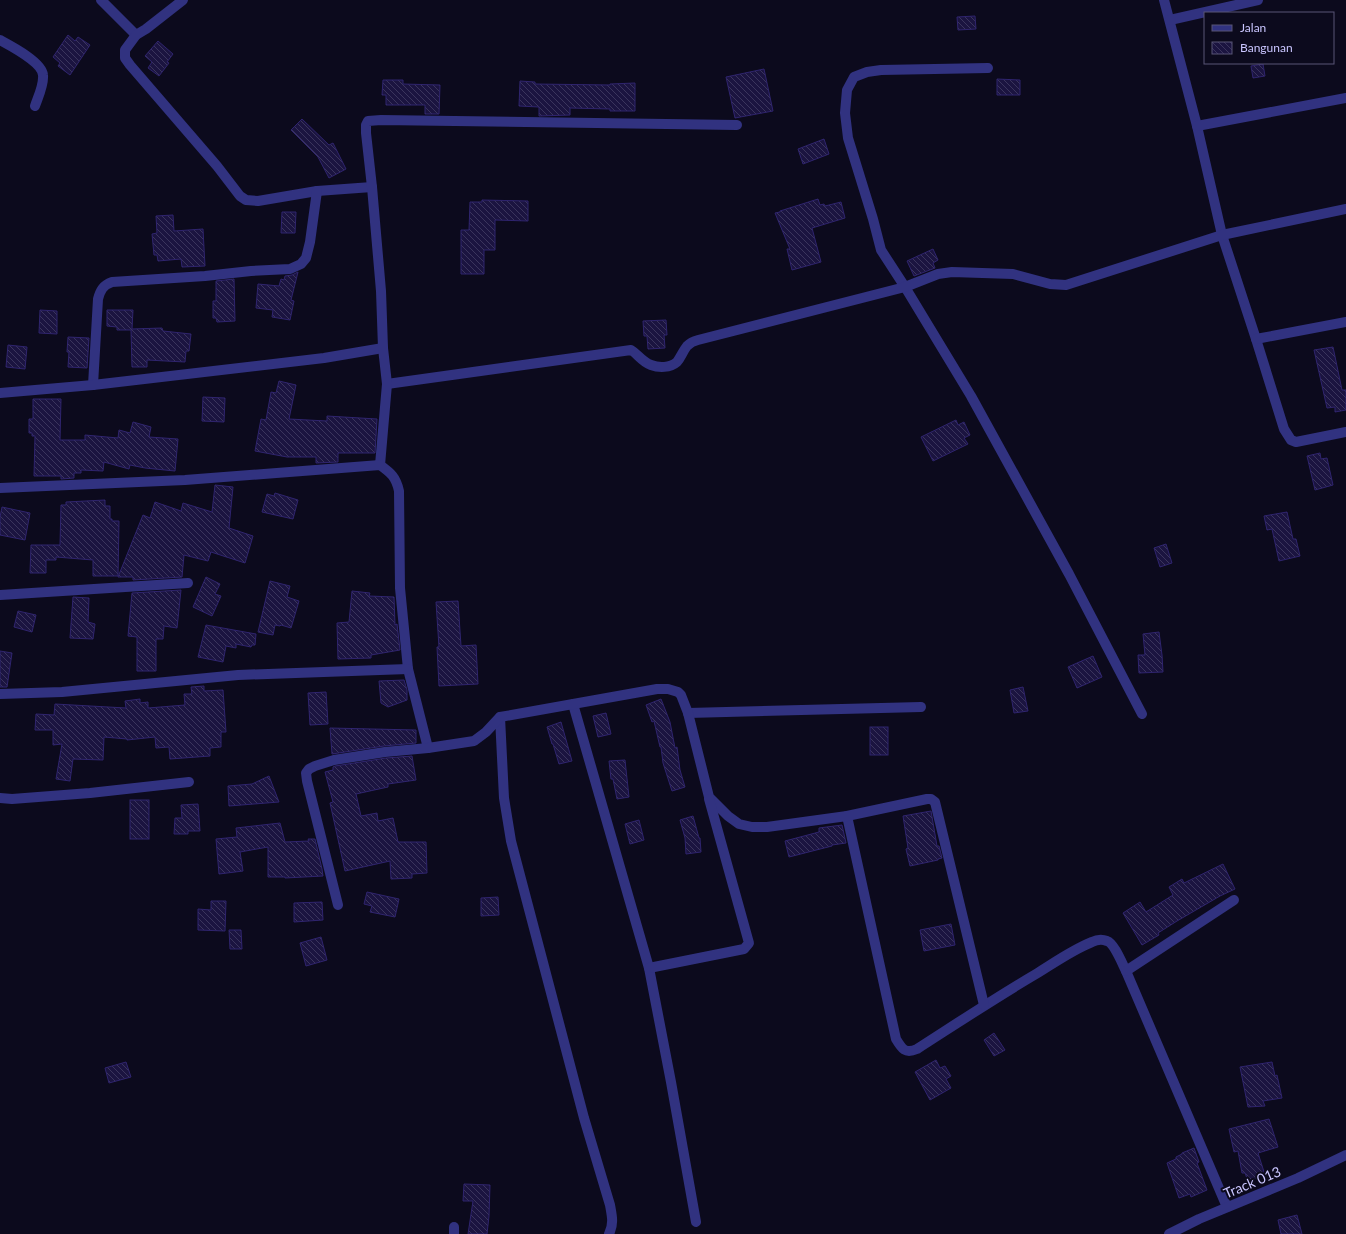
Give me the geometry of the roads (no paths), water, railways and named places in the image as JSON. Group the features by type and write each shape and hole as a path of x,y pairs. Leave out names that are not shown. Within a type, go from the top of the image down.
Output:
{"street":[{"path":"101,0 136,35"},
{"path":"183,0 136,35 125,50 125,58 130,66 217,166 240,196 246,200 258,200 317,191 372,187"},
{"path":"1164,0 1197,126 1222,235 1284,429 1291,440 1296,442 1346,432"},
{"path":"1205,12 1258,0"},
{"path":"1170,20 1204,12"},
{"path":"0,40 34,61 42,71 44,76 43,81 35,106"},
{"path":"988,68 881,70 867,72 854,77 847,90 845,113 848,138 881,250 974,402 1069,574 1142,714"},
{"path":"1197,126 1346,98"},
{"path":"380,465 387,384 383,348 381,291 366,125 368,121 737,125"},
{"path":"93,385 94,345 98,299 100,291 107,284 112,282 290,269 301,264 306,258 310,242 317,191"},
{"path":"387,384 631,350 640,359 650,365 660,367 668,366 676,362 686,347 698,340 905,287 938,274 952,272 1013,274 1050,284 1066,285 1222,235 1346,209"},
{"path":"1256,339 1346,322"},
{"path":"0,393 93,385 324,358 383,348"},
{"path":"0,488 185,480 380,465 393,476 397,482 399,491 400,588 408,669 428,748"},
{"path":"0,595 188,583"},
{"path":"0,694 62,692 238,675 408,669"},
{"path":"338,906 310,796 306,773 309,769 334,760 474,741 486,732 500,717 657,689 668,689 678,692 681,695 688,713 748,943 744,949 649,968"},
{"path":"573,704 649,968 696,1222"},
{"path":"688,713 921,707"},
{"path":"500,717 504,798 510,834 584,1118 610,1205 613,1219 612,1229 609,1234"},
{"path":"0,798 12,799 90,793 189,782"},
{"path":"709,797 728,816 739,824 752,827 767,827 847,816 931,799 934,802 984,1005"},
{"path":"847,816 896,1039 901,1047 906,1051 911,1052 917,1050 984,1005 1066,956 1097,940 1110,943 1126,971 1228,1207"},
{"path":"1126,971 1234,900"},
{"name":"Track 013","path":"1169,1234 1199,1219 1298,1178 1346,1155"}]}
